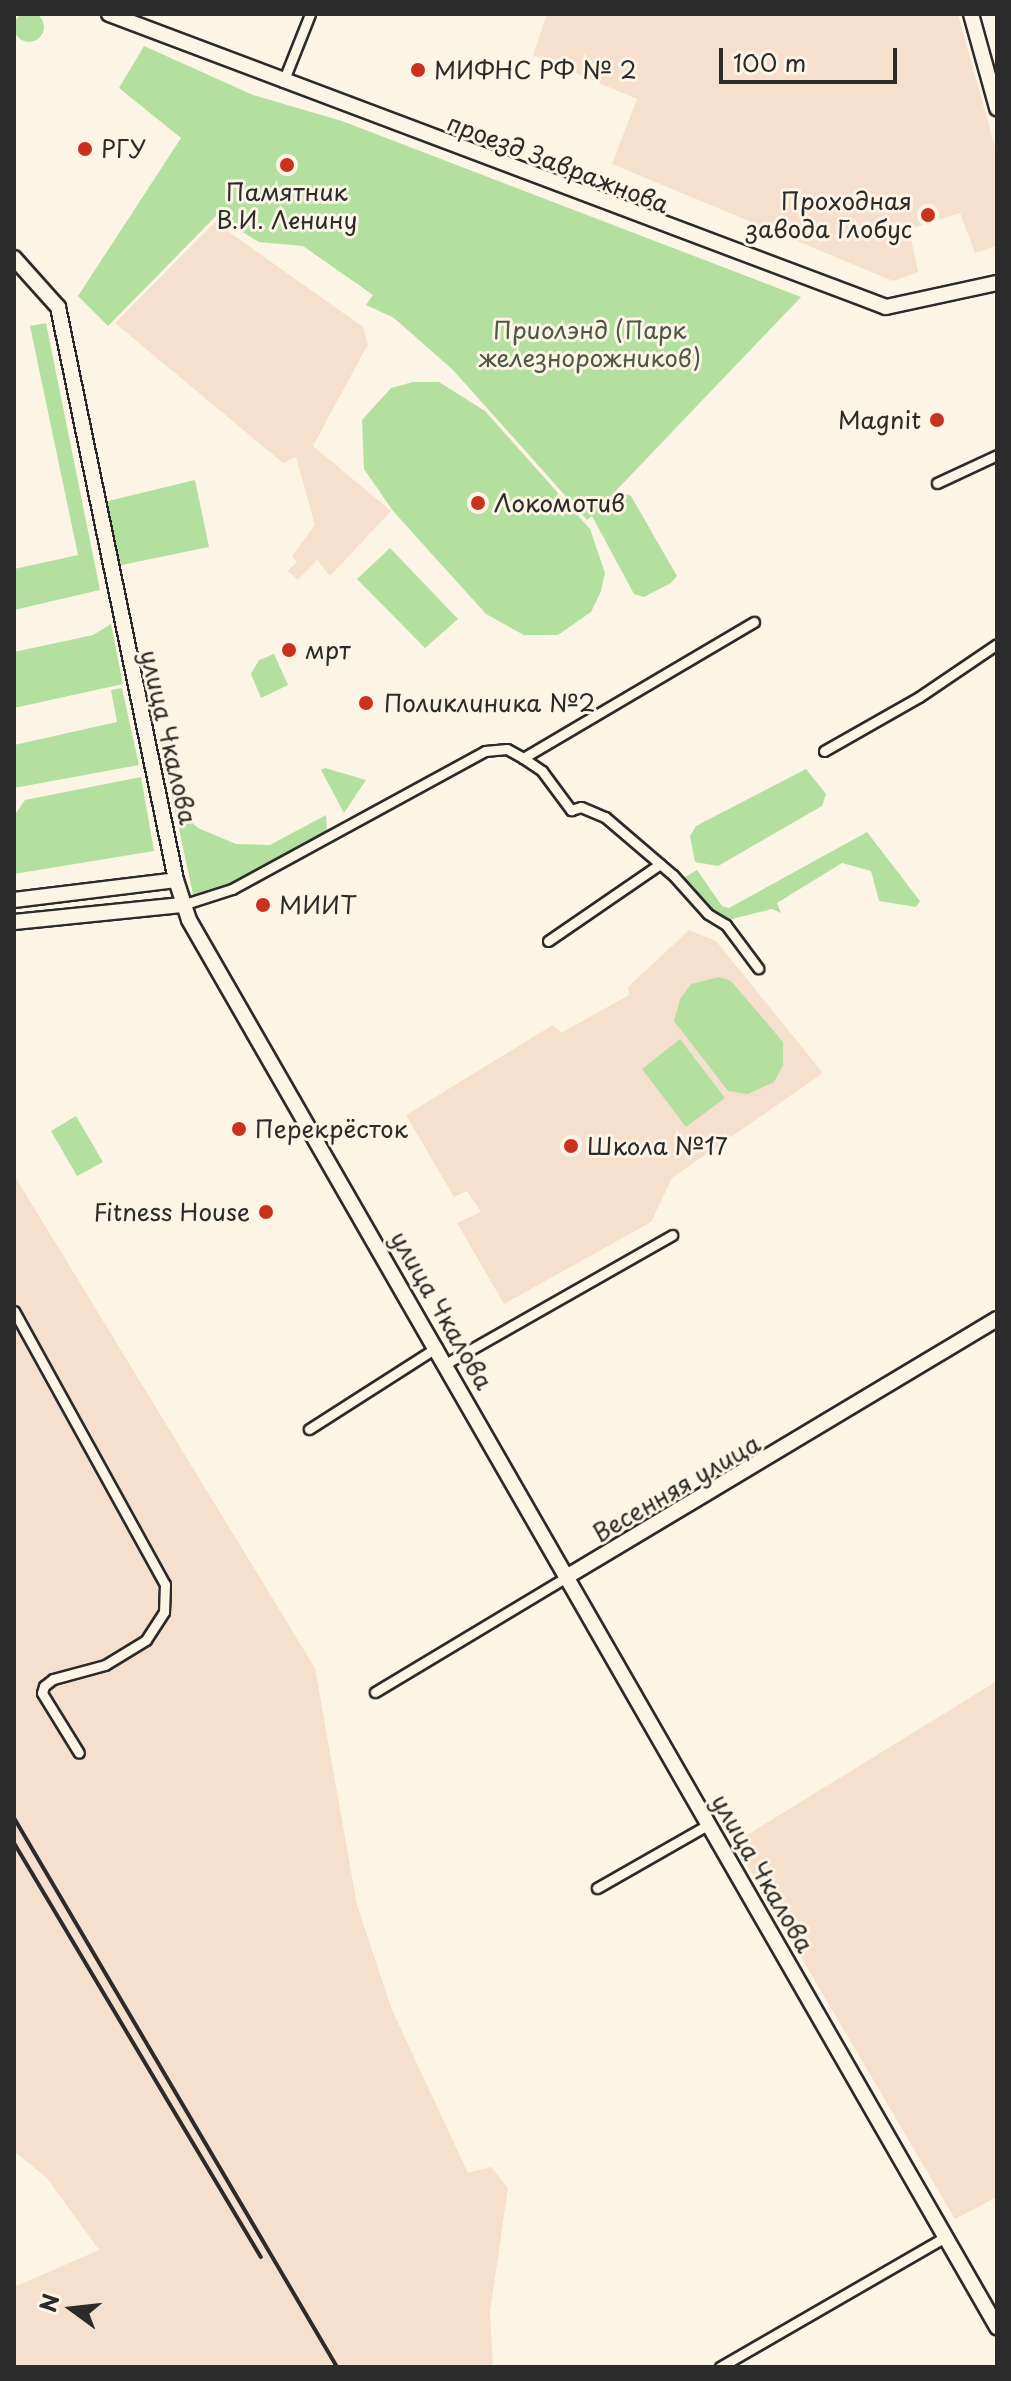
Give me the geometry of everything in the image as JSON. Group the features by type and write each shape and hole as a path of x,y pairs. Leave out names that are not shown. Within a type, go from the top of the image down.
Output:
{"street":[{"name":"проезд Завражнова","path":"109,14 886,307 997,283"},
{"path":"283,82 310,14"},
{"path":"971,14 997,108"},
{"name":"улица Чкалова","path":"14,258 58,307 182,905 997,2327"},
{"path":"937,483 997,455"},
{"path":"523,758 754,622"},
{"path":"824,751 919,697 997,644"},
{"path":"14,922 182,905 232,889 485,751 507,749 542,771 571,810 581,807 605,817 660,864 708,914 726,925 758,968"},
{"path":"548,941 660,864"},
{"path":"14,900 176,880"},
{"path":"447,1363 672,1235"},
{"path":"14,1311 165,1584 164,1612 146,1640 105,1665 53,1679 44,1686 42,1693 79,1753"},
{"name":"Весенняя улица","path":"375,1692 997,1319"},
{"path":"309,1429 437,1347"},
{"path":"597,1888 709,1824"},
{"path":"720,2367 945,2237"}],"shaded area":[{"path":"547,14 958,14 997,154 997,246 975,253 960,213 909,229 918,272 893,281 612,164 637,99 533,55"},
{"path":"215,222 363,327 368,344 313,446 391,511 330,576 317,560 298,580 288,571 297,562 292,556 315,525 296,457 283,463 115,323"},
{"name":"Школа №17","path":"689,930 716,941 823,1073 672,1178 651,1222 504,1304 457,1223 481,1212 467,1191 454,1197 406,1115 553,1025 561,1033 629,995 628,987"},
{"path":"14,1175 315,1668 357,1905 392,2010 468,2173 491,2167 508,2188 490,2312 493,2367 14,2367 14,2287 99,2250 47,2178 14,2151"},
{"path":"997,1681 997,2197 955,2219 734,1843"}],"green space":[{"path":"29,12 40,16 44,27 40,38 29,42 18,38 14,27 18,16"},
{"name":"Приолэнд (Парк железнорожников)","path":"144,46 253,95 342,121 801,297 607,500 622,492 631,496 677,576 671,583 644,597 634,594 592,516 587,520 453,370 394,318 366,305 373,295 303,246 259,242 216,216 108,326 78,296 181,138 119,88"},
{"path":"46,323 100,590 14,610 14,569 78,555 30,326"},
{"name":"Локомотив","path":"413,382 439,382 485,411 590,529 605,573 601,591 591,612 558,635 524,635 486,614 393,511 364,469 362,420 391,388"},
{"path":"195,480 209,547 117,566 104,502"},
{"path":"390,548 458,619 425,648 357,579"},
{"path":"111,624 123,684 14,708 14,652 93,635"},
{"path":"274,654 288,685 261,698 251,674 259,660"},
{"path":"122,688 139,765 14,788 14,745 117,722 111,690"},
{"path":"170,735 186,817 198,828 236,844 270,845 326,815 327,832 210,898 194,899 159,736"},
{"path":"325,768 366,780 344,813 321,770"},
{"path":"806,769 826,794 822,806 718,866 695,862 690,836 696,826"},
{"path":"141,777 154,851 14,874 14,816 25,800"},
{"path":"867,832 920,901 916,907 879,901 871,871 842,863 777,903 781,913 772,909 728,920 718,918 680,880 697,870 722,906 729,908"},
{"path":"719,977 731,981 783,1042 783,1065 774,1082 748,1094 728,1091 674,1021 680,999 691,984"},
{"path":"680,1039 725,1098 686,1127 642,1069"},
{"path":"76,1116 103,1162 77,1176 51,1131"}],"railway":[{"path":"14,1818 337,2367"},
{"path":"14,1843 261,2257"}],"place":[{"name":"МИФНС РФ № 2","path":"418,70"},
{"name":"РГУ","path":"85,149"},
{"name":"Памятник В.И. Ленину","path":"287,165"},
{"name":"Проходная завода Глобус","path":"928,215"},
{"name":"Magnit","path":"937,420"},
{"name":"Локомотив","path":"478,503"},
{"name":"мрт","path":"289,650"},
{"name":"Поликлиника №2","path":"366,703"},
{"name":"МИИТ","path":"263,905"},
{"name":"Перекрёсток","path":"239,1129"},
{"name":"Школа №17","path":"571,1146"},
{"name":"Fitness House","path":"266,1212"}]}
